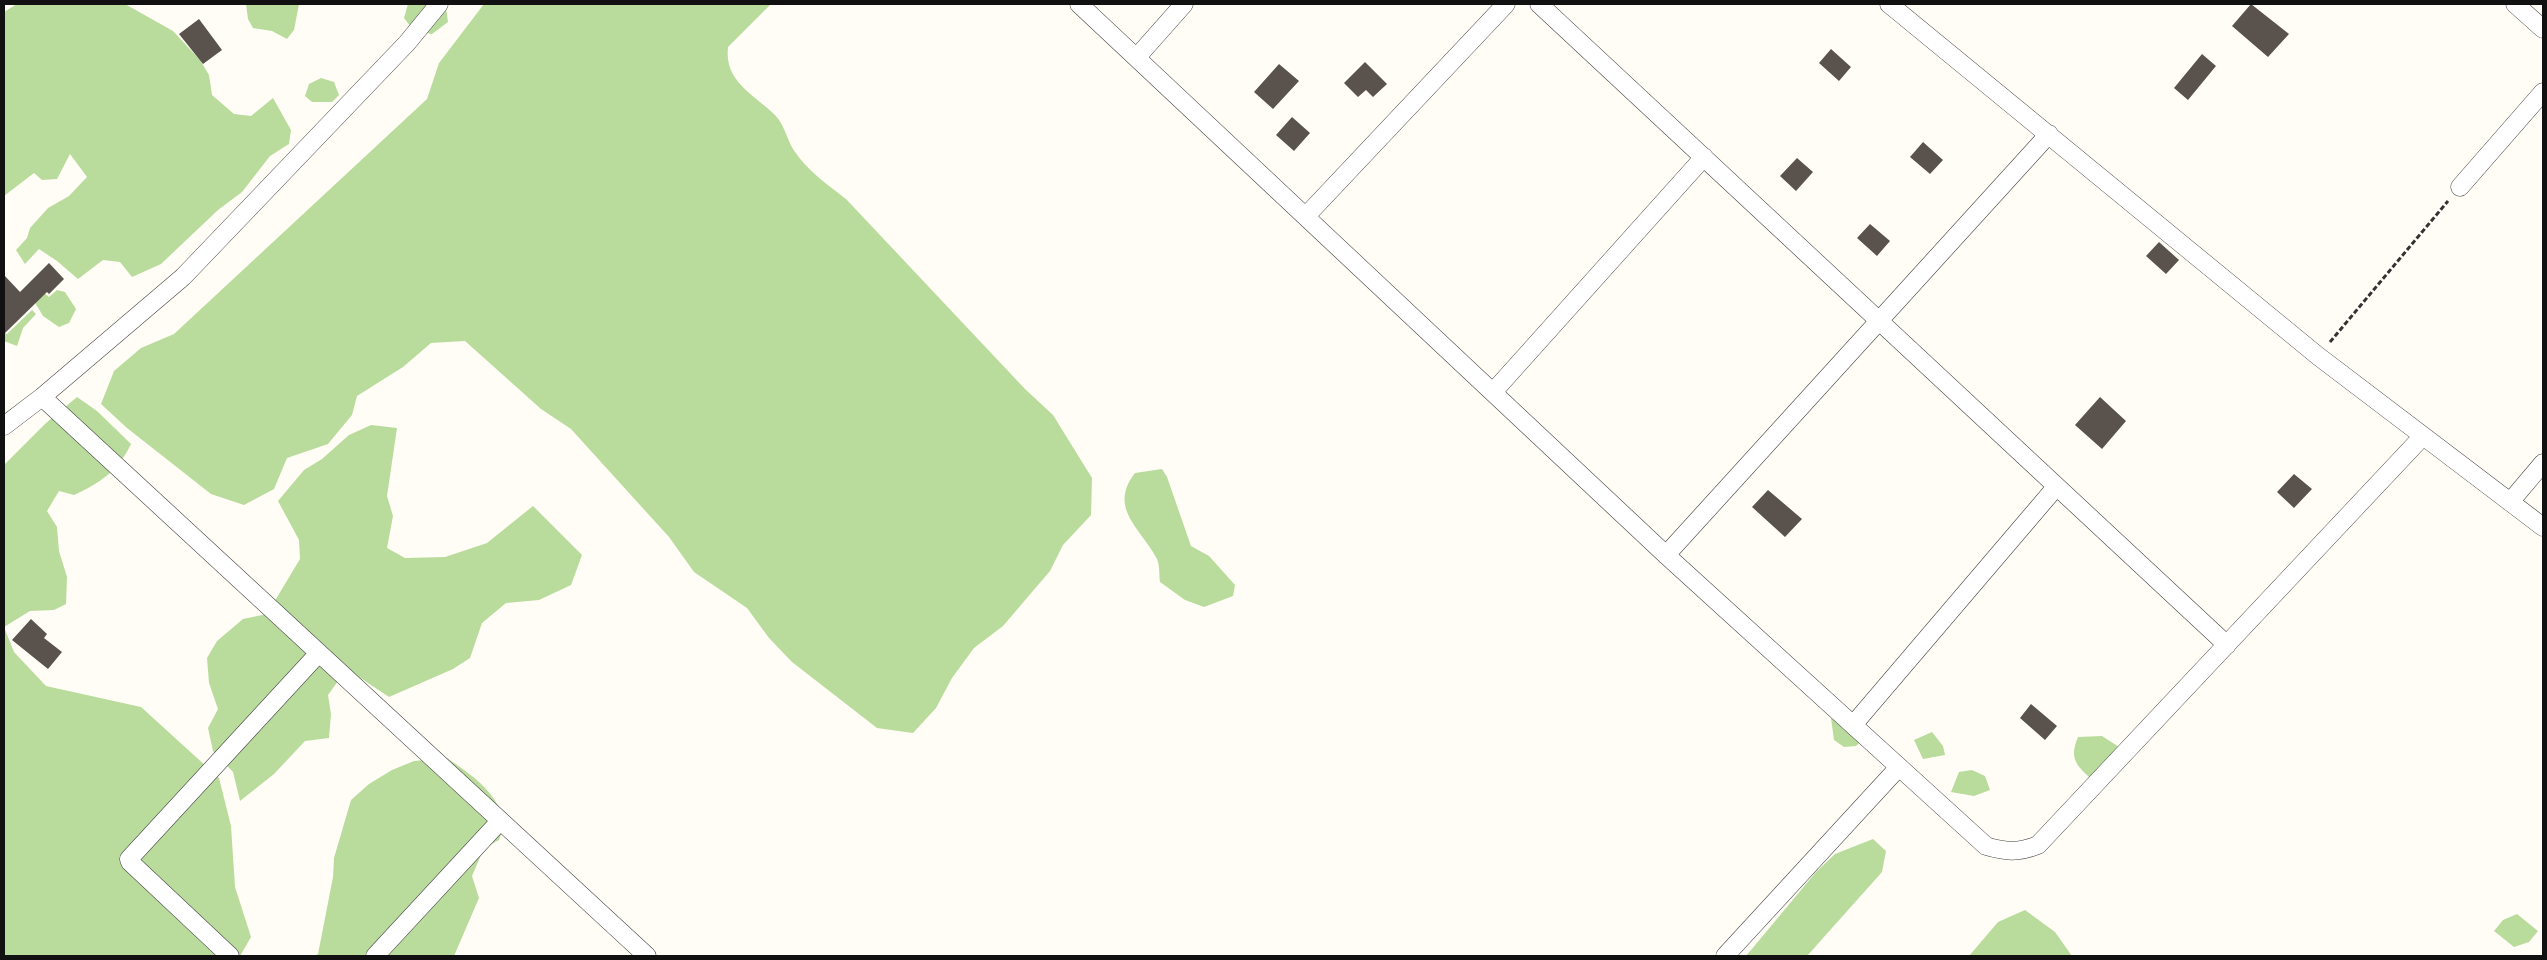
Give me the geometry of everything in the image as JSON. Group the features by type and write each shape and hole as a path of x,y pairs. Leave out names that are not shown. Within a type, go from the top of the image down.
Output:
{"street":[{"path":"4,426 42,397 183,277 407,43 439,4"},
{"path":"1079,4 1494,391 1666,555 1986,846 2007,852 2024,850 2038,845 2423,436"},
{"path":"1137,57 1184,4"},
{"path":"1306,216 1506,4"},
{"path":"1539,4 2227,645"},
{"path":"1889,4 2318,356 2543,527"},
{"path":"2515,4 2543,29"},
{"path":"2460,187 2543,92"},
{"path":"1666,555 2049,134"},
{"path":"1494,391 1704,157"},
{"path":"42,397 647,956"},
{"path":"2510,502 2543,462"},
{"path":"1854,725 2056,487"},
{"path":"230,956 129,859 318,654"},
{"path":"1725,956 1899,767"},
{"path":"374,956 500,821"}],"path":[{"path":"2318,356 2460,187"}],"green space":[{"path":"17,4 125,4 173,31 200,60 209,75 212,95 234,114 251,116 273,98 291,130 289,144 270,156 242,192 218,210 161,264 132,277 120,262 103,260 78,279 39,249 25,264 16,250 27,238 30,228 48,208 69,196 87,177 70,154 57,179 42,180 34,173 4,196 4,12"},
{"path":"246,4 299,4 294,30 287,39 272,31 253,28 248,19"},
{"path":"408,4 443,4 446,8 448,22 432,34 414,31 404,18"},
{"path":"484,4 771,4 728,47 728,59 736,78 742,86 775,115 793,149 804,164 846,199 1025,389 1053,415 1092,478 1091,515 1063,545 1050,571 1003,626 974,648 952,678 936,708 913,733 877,728 792,662 769,638 747,608 694,572 669,537 571,429 541,409 465,341 431,343 403,367 357,396 352,415 328,444 287,458 274,489 244,505 211,494 127,428 101,404 114,371 141,348 174,334 427,99 439,63"},
{"path":"321,78 334,82 339,95 332,102 312,102 305,96 309,84"},
{"path":"37,287 49,297 57,290 65,292 76,309 69,323 59,327 43,316 34,301"},
{"path":"32,310 36,314 23,328 17,346 4,341 4,332 7,334"},
{"path":"77,397 97,411 131,444 120,462 100,481 74,495 59,491 47,511 57,527 59,551 67,577 66,604 54,610 30,611 4,627 4,465 46,423"},
{"path":"371,425 397,428 387,496 393,516 387,548 405,558 445,557 487,543 533,506 582,555 571,585 539,600 506,603 482,623 470,658 453,669 389,697 356,675 338,681 328,695 331,714 329,738 305,741 274,774 240,801 233,772 213,751 208,728 218,709 209,683 207,658 217,641 243,619 267,614 300,559 299,540 278,501 304,470 322,459 349,435"},
{"path":"1162,469 1167,477 1191,546 1209,556 1235,585 1233,596 1204,607 1185,600 1160,582 1157,559 1130,519 1125,498 1127,486 1135,473"},
{"path":"4,627 14,652 46,686 141,707 219,778 231,826 235,887 251,937 240,956 4,956"},
{"path":"1852,713 1865,737 1856,746 1844,747 1834,740 1831,718"},
{"path":"1932,732 1943,746 1945,755 1923,759 1914,740"},
{"path":"2102,736 2119,747 2095,782 2076,762 2075,745 2078,737"},
{"path":"447,758 481,784 495,800 506,821 499,840 484,848 472,876 479,898 454,956 315,956 318,954 333,877 334,858 351,800 369,784 392,770 414,761"},
{"path":"1972,770 1985,776 1990,790 1974,796 1951,792 1959,772"},
{"path":"1873,839 1886,851 1882,872 1807,956 1746,956 1816,872 1835,854"},
{"path":"2025,910 2055,932 2072,956 1969,956 1998,922"},
{"path":"2517,914 2538,931 2529,942 2514,947 2494,931 2503,920"}],"building":[{"path":"2251,4 2289,34 2268,57 2232,26"},
{"path":"199,19 222,50 203,64 179,34"},
{"path":"1831,49 1851,67 1839,81 1819,63"},
{"path":"2202,54 2216,66 2188,100 2174,88"},
{"path":"1365,62 1387,84 1373,97 1366,90 1358,97 1344,83"},
{"path":"1279,64 1299,81 1273,109 1254,92"},
{"path":"1292,117 1310,133 1294,151 1276,135"},
{"path":"1923,142 1943,160 1930,174 1910,157"},
{"path":"1797,158 1813,172 1796,191 1780,176"},
{"path":"1870,224 1890,241 1877,256 1857,238"},
{"path":"2159,242 2179,260 2166,274 2146,256"},
{"path":"49,263 64,279 49,294 47,292 4,334 4,275 20,292"},
{"path":"2100,397 2126,421 2102,449 2075,425"},
{"path":"2294,474 2312,489 2294,508 2277,492"},
{"path":"1768,490 1802,519 1785,537 1752,507"},
{"path":"31,619 47,634 44,638 62,652 48,669 12,640"},
{"path":"2031,704 2057,726 2045,740 2020,718"}]}
